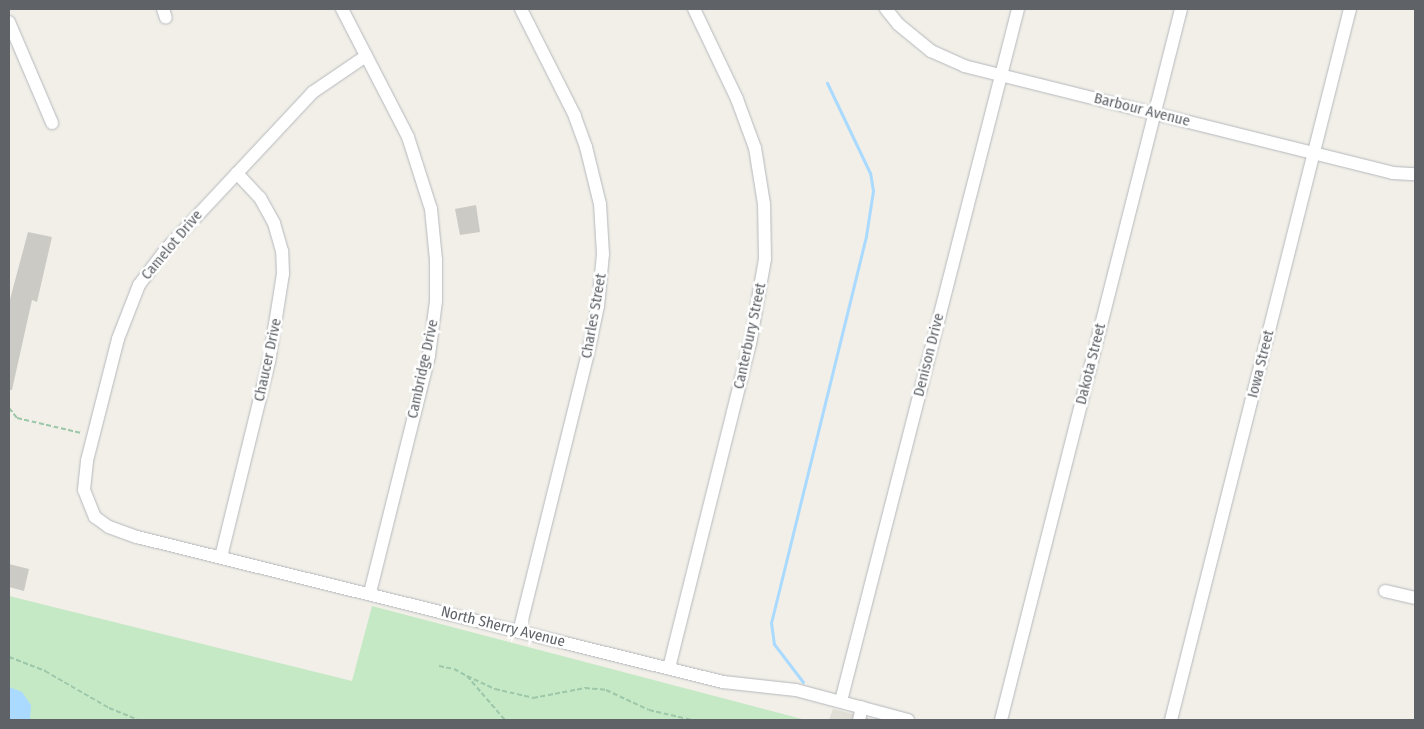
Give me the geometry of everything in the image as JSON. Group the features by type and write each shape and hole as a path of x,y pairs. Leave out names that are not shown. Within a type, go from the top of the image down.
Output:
{"street":[{"name":"Cambridge Drive","path":"342,9 408,137 424,182 436,260 436,301 428,356 370,594"},
{"name":"Charles Street","path":"519,632 588,353 598,306 603,254 600,204 586,147 521,9"},
{"name":"Canterbury Street","path":"669,668 750,344 765,258 764,204 755,148 737,99 694,9"},
{"name":"Barbour Avenue","path":"886,9 898,24 931,51 964,66 1393,173 1415,174"},
{"name":"Denison Drive","path":"841,702 1018,9"},
{"name":"Dakota Street","path":"1001,720 1181,9"},
{"name":"Iowa Street","path":"1174,720 1350,9"},
{"path":"9,22 52,122"},
{"name":"Camelot Drive","path":"101,523 90,508 84,490 93,436 118,339 139,285 166,249 313,92 366,56"},
{"name":"Chaucer Drive","path":"221,557 271,354 282,281 282,251 274,223 260,198 237,173"},
{"name":"North Sherry Avenue","path":"101,523 137,537 723,682 796,690 862,707 889,718 908,720"},
{"path":"1385,591 1415,598"},
{"path":"859,720 862,707"}],"path":[{"path":"9,408 17,418 93,436"},
{"path":"9,657 45,672 138,720"},
{"path":"439,666 454,668 466,676 495,689 533,698 586,688 606,690 658,713 692,720"},
{"path":"466,676 505,720"}],"shaded area":[{"path":"833,709 876,720 829,720"}],"green space":[{"path":"9,596 352,681 372,606 806,720 9,720"}],"water":[{"path":"9,687 22,692 31,705 30,720 9,720"}],"building":[{"path":"476,205 480,232 460,235 455,209"},
{"path":"28,232 52,237 37,302 32,300 12,390 9,390 9,303"},
{"path":"9,564 29,569 24,591 9,587"}],"waterway":[{"path":"803,682 774,644 771,623 866,236 873,191 870,173 827,83"}]}
